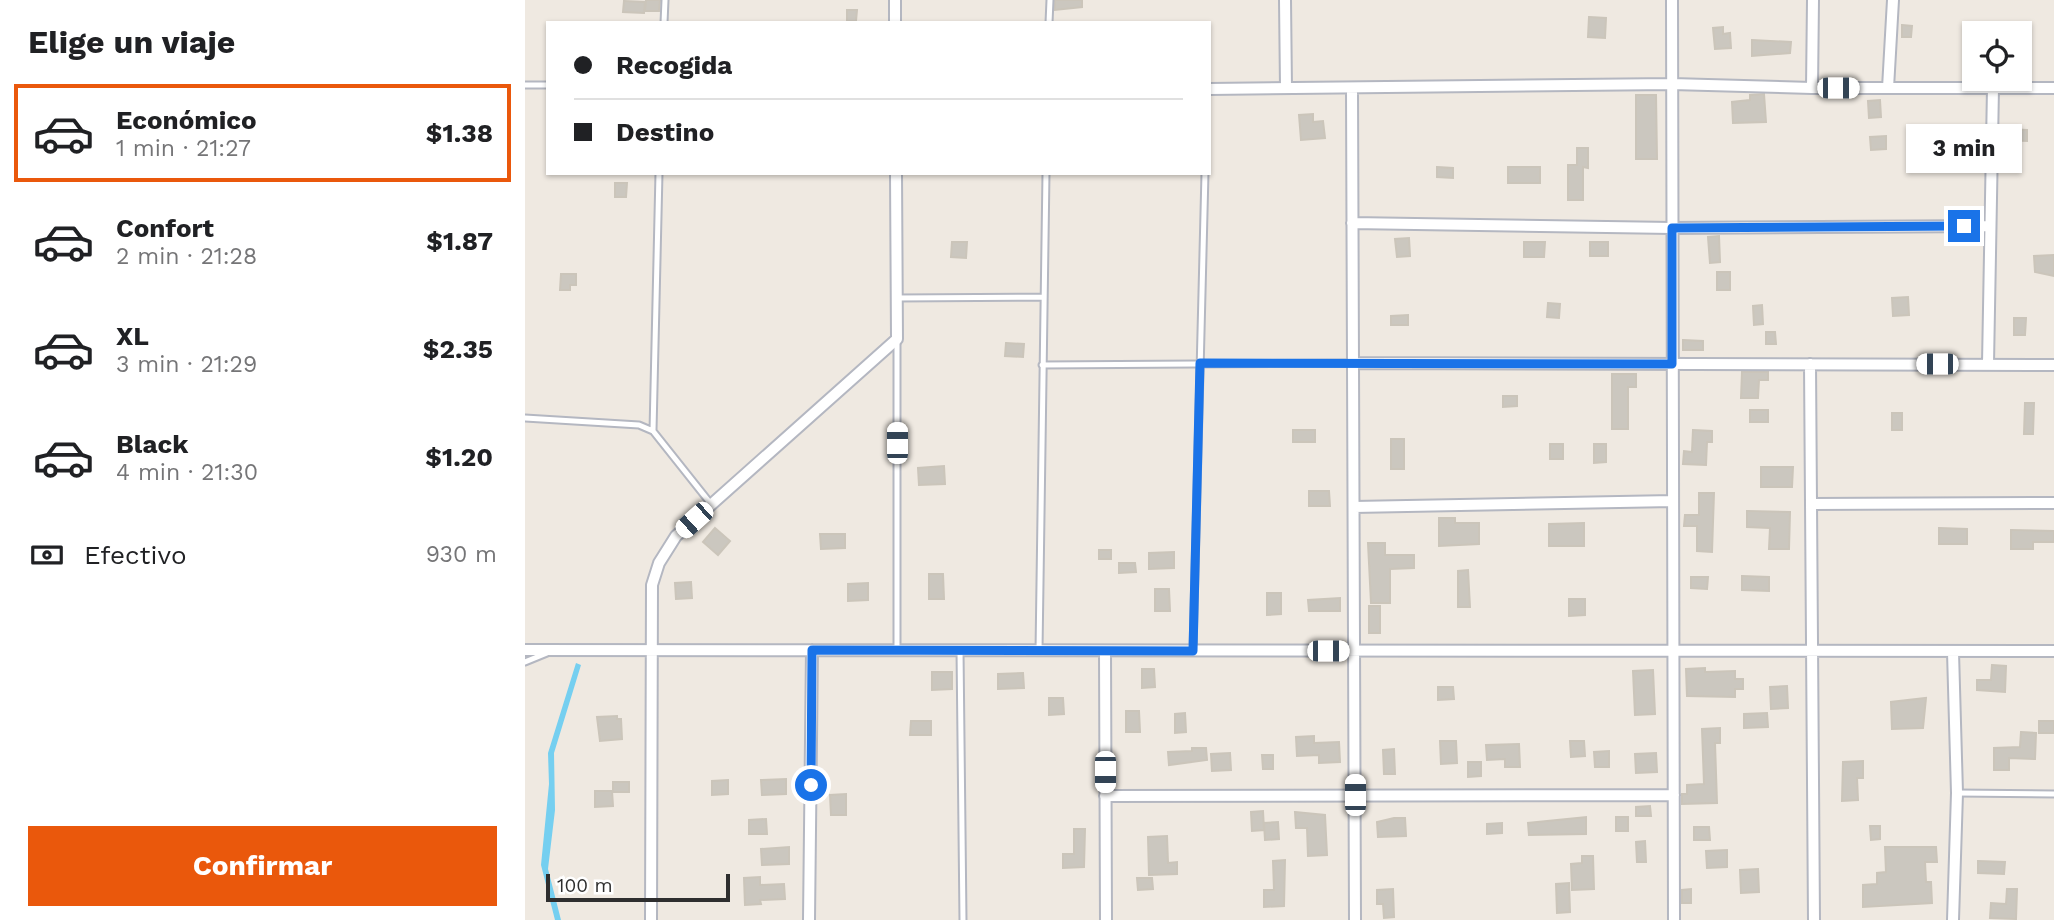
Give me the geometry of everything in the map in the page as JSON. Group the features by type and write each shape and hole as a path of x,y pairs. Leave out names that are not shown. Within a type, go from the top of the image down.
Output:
{"street":[{"path":"895,0 895,21"},
{"path":"1285,0 1286,88"},
{"path":"1672,0 1674,920"},
{"path":"1812,88 1813,0"},
{"path":"1888,88 1893,0"},
{"path":"1211,89 1672,84 1962,88"},
{"path":"1352,88 1355,920"},
{"path":"2032,88 2054,88"},
{"path":"1988,364 1993,91"},
{"path":"651,920 652,585 659,563 676,536 897,339 896,175"},
{"path":"1352,223 1672,228 1990,226"},
{"path":"1353,363 2054,365"},
{"path":"1810,364 1814,920"},
{"path":"1354,507 1673,501"},
{"path":"1811,504 2054,503"},
{"path":"525,650 2054,651"},
{"path":"809,920 812,650"},
{"path":"1105,650 1106,920"},
{"path":"1953,652 1957,793 1953,920"},
{"path":"1105,796 1674,794"}],"lane":[{"path":"664,21 665,0"},
{"path":"1049,21 1050,0"},
{"path":"525,85 546,85"},
{"path":"653,432 659,175"},
{"path":"1039,650 1046,175"},
{"path":"1193,651 1205,175"},
{"path":"897,298 1043,296"},
{"path":"897,339 897,650"},
{"path":"1042,365 1353,363"},
{"path":"525,418 639,425 653,432 711,504"},
{"path":"525,663 553,650"},
{"path":"960,650 963,920"},
{"path":"1957,793 2054,794"}],"water":[{"path":"576,663 581,665 554,753 555,810 548,869 561,920 555,920 541,865 549,784 548,753"}],"building":[{"path":"646,0 660,0 659,11 645,11"},
{"path":"1055,0 1082,0 1082,7 1055,10"},
{"path":"624,1 645,2 644,13 623,12"},
{"path":"847,10 857,10 856,21 847,21"},
{"path":"1589,17 1606,18 1605,38 1588,37"},
{"path":"1902,25 1912,26 1911,37 1902,37"},
{"path":"1723,27 1723,34 1730,33 1731,48 1715,49 1713,28"},
{"path":"1752,40 1791,42 1790,53 1752,56"},
{"path":"1764,94 1766,122 1733,123 1732,102 1750,100 1750,95"},
{"path":"1636,95 1656,95 1657,159 1636,159"},
{"path":"1880,100 1881,117 1869,118 1868,101"},
{"path":"1313,114 1313,122 1323,121 1325,138 1301,140 1299,115"},
{"path":"2004,129 2027,130 2027,141 2004,140"},
{"path":"1886,136 1886,149 1871,150 1870,137"},
{"path":"1577,148 1588,148 1588,168 1583,167 1583,200 1568,200 1568,165 1577,165"},
{"path":"1437,167 1453,168 1453,178 1437,177"},
{"path":"1508,167 1540,167 1540,183 1508,183"},
{"path":"615,183 627,183 626,197 615,197"},
{"path":"1719,236 1720,262 1710,263 1708,237"},
{"path":"1409,238 1410,256 1397,257 1395,239"},
{"path":"952,242 967,242 966,258 951,257"},
{"path":"1524,242 1545,242 1544,257 1524,257"},
{"path":"1590,242 1608,242 1608,256 1590,256"},
{"path":"2054,255 2054,276 2035,272 2034,256"},
{"path":"1717,272 1730,272 1730,290 1717,290"},
{"path":"561,274 576,274 576,285 570,285 570,290 560,290"},
{"path":"1908,297 1909,315 1893,316 1892,298"},
{"path":"1548,303 1560,304 1559,318 1547,317"},
{"path":"1762,305 1763,324 1754,325 1753,306"},
{"path":"1408,315 1408,325 1391,325 1391,316"},
{"path":"2014,318 2026,318 2025,335 2014,335"},
{"path":"1766,332 1775,332 1776,344 1766,344"},
{"path":"1683,340 1703,341 1703,350 1683,350"},
{"path":"1006,343 1024,344 1023,357 1005,356"},
{"path":"1742,372 1768,372 1768,380 1759,380 1758,398 1741,398"},
{"path":"1612,374 1636,374 1636,387 1628,387 1628,429 1612,429"},
{"path":"1503,396 1517,396 1517,406 1503,407"},
{"path":"2025,403 2034,403 2033,434 2024,434"},
{"path":"1750,410 1768,410 1768,422 1750,422"},
{"path":"1892,413 1902,413 1902,430 1892,430"},
{"path":"1293,430 1315,430 1315,442 1293,442"},
{"path":"1693,430 1712,431 1712,442 1707,442 1706,465 1683,464 1684,451 1692,452"},
{"path":"1391,439 1404,439 1404,469 1391,469"},
{"path":"1550,444 1563,444 1563,459 1550,459"},
{"path":"1594,444 1606,444 1606,462 1594,463"},
{"path":"944,466 945,484 919,485 918,468"},
{"path":"1761,467 1793,467 1792,487 1761,487"},
{"path":"1309,491 1329,491 1330,506 1309,506"},
{"path":"1699,493 1714,493 1712,552 1697,551 1697,526 1684,526 1685,515 1699,515"},
{"path":"1747,511 1790,512 1789,549 1769,549 1770,528 1747,527"},
{"path":"1439,518 1455,518 1455,523 1479,523 1479,544 1439,546"},
{"path":"1584,523 1584,546 1549,546 1549,524"},
{"path":"715,528 730,541 718,555 703,542"},
{"path":"1939,528 1967,529 1967,544 1939,544"},
{"path":"2011,530 2054,531 2054,542 2033,542 2033,549 2011,549"},
{"path":"820,534 845,534 845,548 821,549"},
{"path":"1368,543 1385,543 1385,555 1414,555 1414,568 1390,569 1390,603 1371,603"},
{"path":"1099,550 1111,550 1111,559 1099,559"},
{"path":"1174,552 1174,568 1149,569 1149,553"},
{"path":"1119,563 1135,563 1136,572 1119,573"},
{"path":"1468,570 1470,607 1458,607 1458,571"},
{"path":"929,574 943,574 944,599 929,599"},
{"path":"1742,576 1769,577 1769,591 1742,590"},
{"path":"1691,577 1708,577 1707,589 1691,588"},
{"path":"691,582 692,598 676,599 675,583"},
{"path":"868,583 868,600 848,601 848,584"},
{"path":"1155,589 1169,589 1170,611 1155,611"},
{"path":"1267,593 1281,593 1281,614 1267,615"},
{"path":"1340,598 1340,611 1309,611 1308,600"},
{"path":"1569,599 1585,599 1585,615 1569,616"},
{"path":"1369,606 1380,606 1380,633 1369,633"},
{"path":"1992,665 2006,666 2005,692 1977,690 1977,680 1991,680"},
{"path":"1705,668 1705,672 1735,671 1735,679 1743,679 1743,689 1735,689 1735,697 1687,696 1686,669"},
{"path":"1142,669 1154,669 1155,687 1142,688"},
{"path":"1653,670 1655,714 1635,715 1633,671"},
{"path":"932,672 952,672 952,689 932,690"},
{"path":"1023,673 1024,688 998,689 998,674"},
{"path":"1787,686 1788,708 1771,709 1770,687"},
{"path":"1438,687 1453,687 1454,699 1438,700"},
{"path":"1049,698 1063,698 1064,714 1049,715"},
{"path":"1926,698 1923,728 1892,729 1891,702"},
{"path":"1126,711 1139,711 1140,732 1126,732"},
{"path":"1185,713 1186,732 1175,733 1175,714"},
{"path":"1767,713 1768,727 1744,728 1744,714"},
{"path":"617,716 617,719 621,719 622,739 600,741 597,717"},
{"path":"911,721 931,721 931,735 910,735"},
{"path":"2039,721 2054,721 2054,733 2039,733"},
{"path":"1720,728 1720,743 1715,743 1717,803 1682,804 1682,794 1687,794 1687,785 1704,784 1702,729"},
{"path":"2021,732 2036,733 2035,759 2009,758 2009,770 1994,770 1994,748 2020,747"},
{"path":"1314,736 1314,743 1339,742 1340,762 1319,763 1319,755 1297,756 1296,737"},
{"path":"1440,741 1456,741 1457,763 1441,764"},
{"path":"1570,741 1584,741 1585,756 1571,757"},
{"path":"1519,744 1520,767 1505,767 1505,759 1487,760 1486,745"},
{"path":"1192,748 1206,748 1207,760 1169,765 1168,752 1192,751"},
{"path":"1394,749 1395,774 1384,774 1383,750"},
{"path":"1609,751 1609,767 1595,767 1594,752"},
{"path":"1230,753 1231,770 1212,771 1211,754"},
{"path":"1656,753 1657,772 1636,773 1635,754"},
{"path":"1262,755 1273,755 1273,769 1263,769"},
{"path":"1863,761 1863,778 1857,778 1858,800 1842,801 1843,762"},
{"path":"1468,762 1481,762 1481,776 1468,777"},
{"path":"786,779 786,794 762,795 761,780"},
{"path":"728,780 728,794 712,795 712,781"},
{"path":"613,782 629,782 629,792 613,792"},
{"path":"595,791 612,791 613,806 595,807"},
{"path":"846,794 846,815 831,815 830,795"},
{"path":"1650,806 1651,816 1636,816 1636,807"},
{"path":"1263,811 1264,830 1252,831 1251,812"},
{"path":"1295,812 1325,815 1327,855 1308,856 1307,828 1296,828"},
{"path":"1586,817 1586,834 1529,835 1528,823"},
{"path":"1616,817 1628,817 1628,831 1616,831"},
{"path":"1405,818 1406,836 1378,837 1377,822"},
{"path":"766,819 767,834 749,834 749,820"},
{"path":"1278,822 1279,839 1265,840 1264,823"},
{"path":"1502,823 1502,833 1487,834 1487,824"},
{"path":"1870,826 1880,826 1880,839 1871,840"},
{"path":"1694,827 1709,827 1710,840 1694,840"},
{"path":"1074,829 1085,829 1084,867 1063,868 1063,854 1074,854"},
{"path":"1167,836 1168,863 1177,862 1177,874 1149,875 1148,837"},
{"path":"1645,841 1646,862 1637,862 1636,842"},
{"path":"789,847 789,864 762,865 761,849"},
{"path":"1885,847 1936,847 1937,862 1925,862 1926,882 1931,882 1932,903 1863,907 1863,885 1877,884 1877,873 1886,872"},
{"path":"1727,850 1727,867 1707,868 1706,851"},
{"path":"1582,856 1593,856 1594,889 1572,890 1571,864 1582,863"},
{"path":"1285,860 1284,906 1264,907 1264,890 1274,890 1273,861"},
{"path":"1978,861 2005,862 2004,874 1978,873"},
{"path":"1758,869 1759,892 1741,893 1740,870"},
{"path":"760,877 760,885 784,884 785,899 760,900 761,904 745,905 744,878"},
{"path":"1137,878 1152,878 1153,889 1138,890"},
{"path":"1569,883 1570,912 1557,913 1556,884"},
{"path":"1393,889 1394,917 1384,918 1383,904 1377,904 1377,890"},
{"path":"1691,889 1691,903 1682,903 1682,890"},
{"path":"2007,889 2017,889 2016,919 1990,918 1991,903 2006,904"}],"route":[{"path":"811,785 812,650 1193,651 1200,363 1672,364 1672,228 1964,226"}]}
